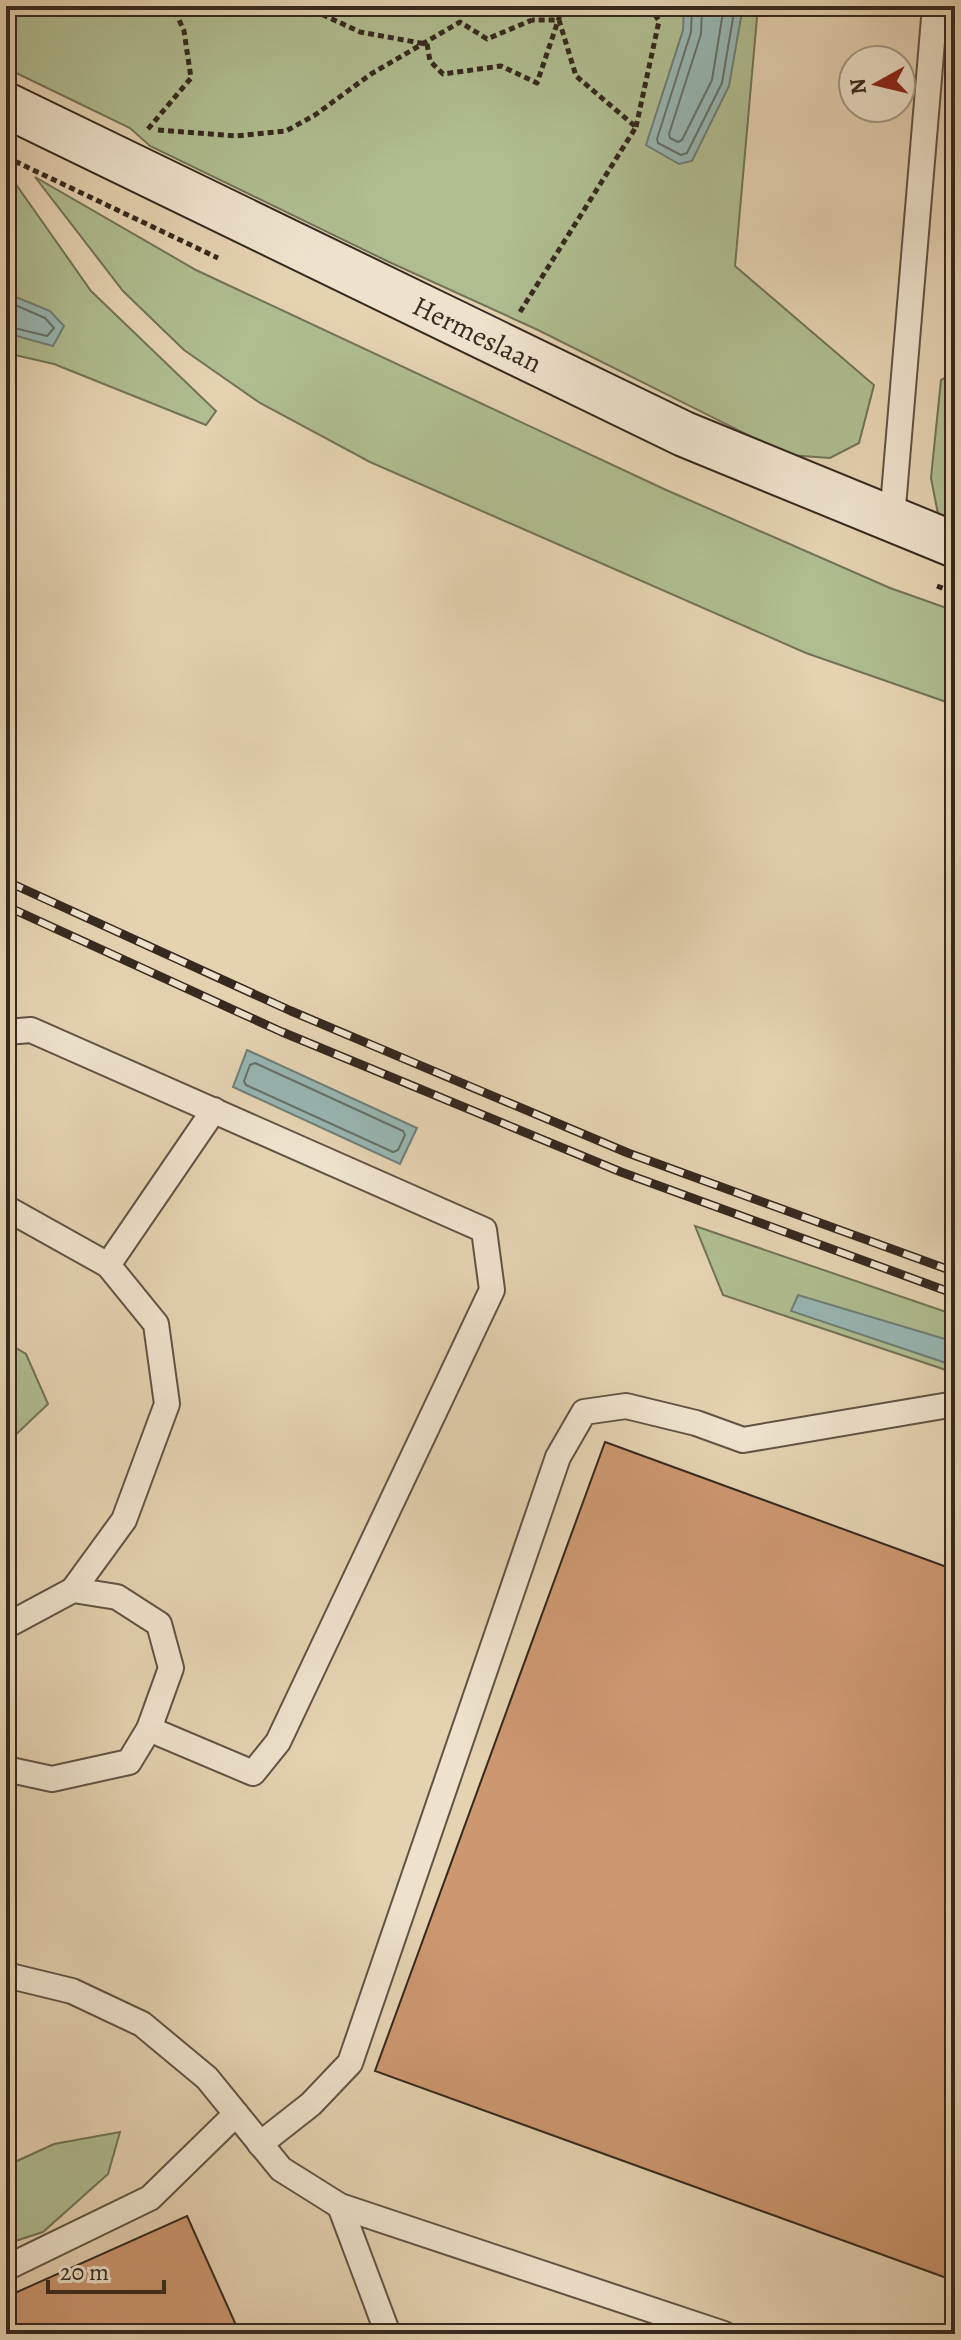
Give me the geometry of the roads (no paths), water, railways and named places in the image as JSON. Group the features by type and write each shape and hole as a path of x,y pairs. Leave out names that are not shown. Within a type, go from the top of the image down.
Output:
{"street":[{"name":"Hermeslaan","path":"6,105 684,434 955,545"}],"lane":[{"path":"892,519 935,6"},
{"path":"6,1032 31,1030 484,1230 492,1290 278,1742 253,1773 149,1729"},
{"path":"108,1265 214,1110"},
{"path":"6,1208 108,1265 156,1324 167,1404 124,1520 73,1590 6,1626"},
{"path":"260,2144 311,2104 350,2063 558,1457 584,1412 626,1406 696,1423 743,1440 955,1404"},
{"path":"6,1769 52,1779 129,1762 149,1729 171,1668 159,1624 117,1597 73,1590"},
{"path":"6,1975 72,1991 142,2024 207,2078 281,2169 340,2206 724,2334"},
{"path":"6,2268 150,2198 236,2114"},
{"path":"340,2206 388,2334"}],"water":[{"path":"684,6 743,6 729,86 692,161 679,164 646,145 683,30"},
{"path":"6,293 50,311 64,326 53,346 6,333"},
{"path":"247,1050 417,1128 400,1164 233,1087"},
{"path":"798,1295 955,1342 955,1366 791,1311"}],"railway":[{"path":"6,881 291,1011 628,1153 955,1272"},
{"path":"6,906 282,1032 621,1172 955,1294"}]}
